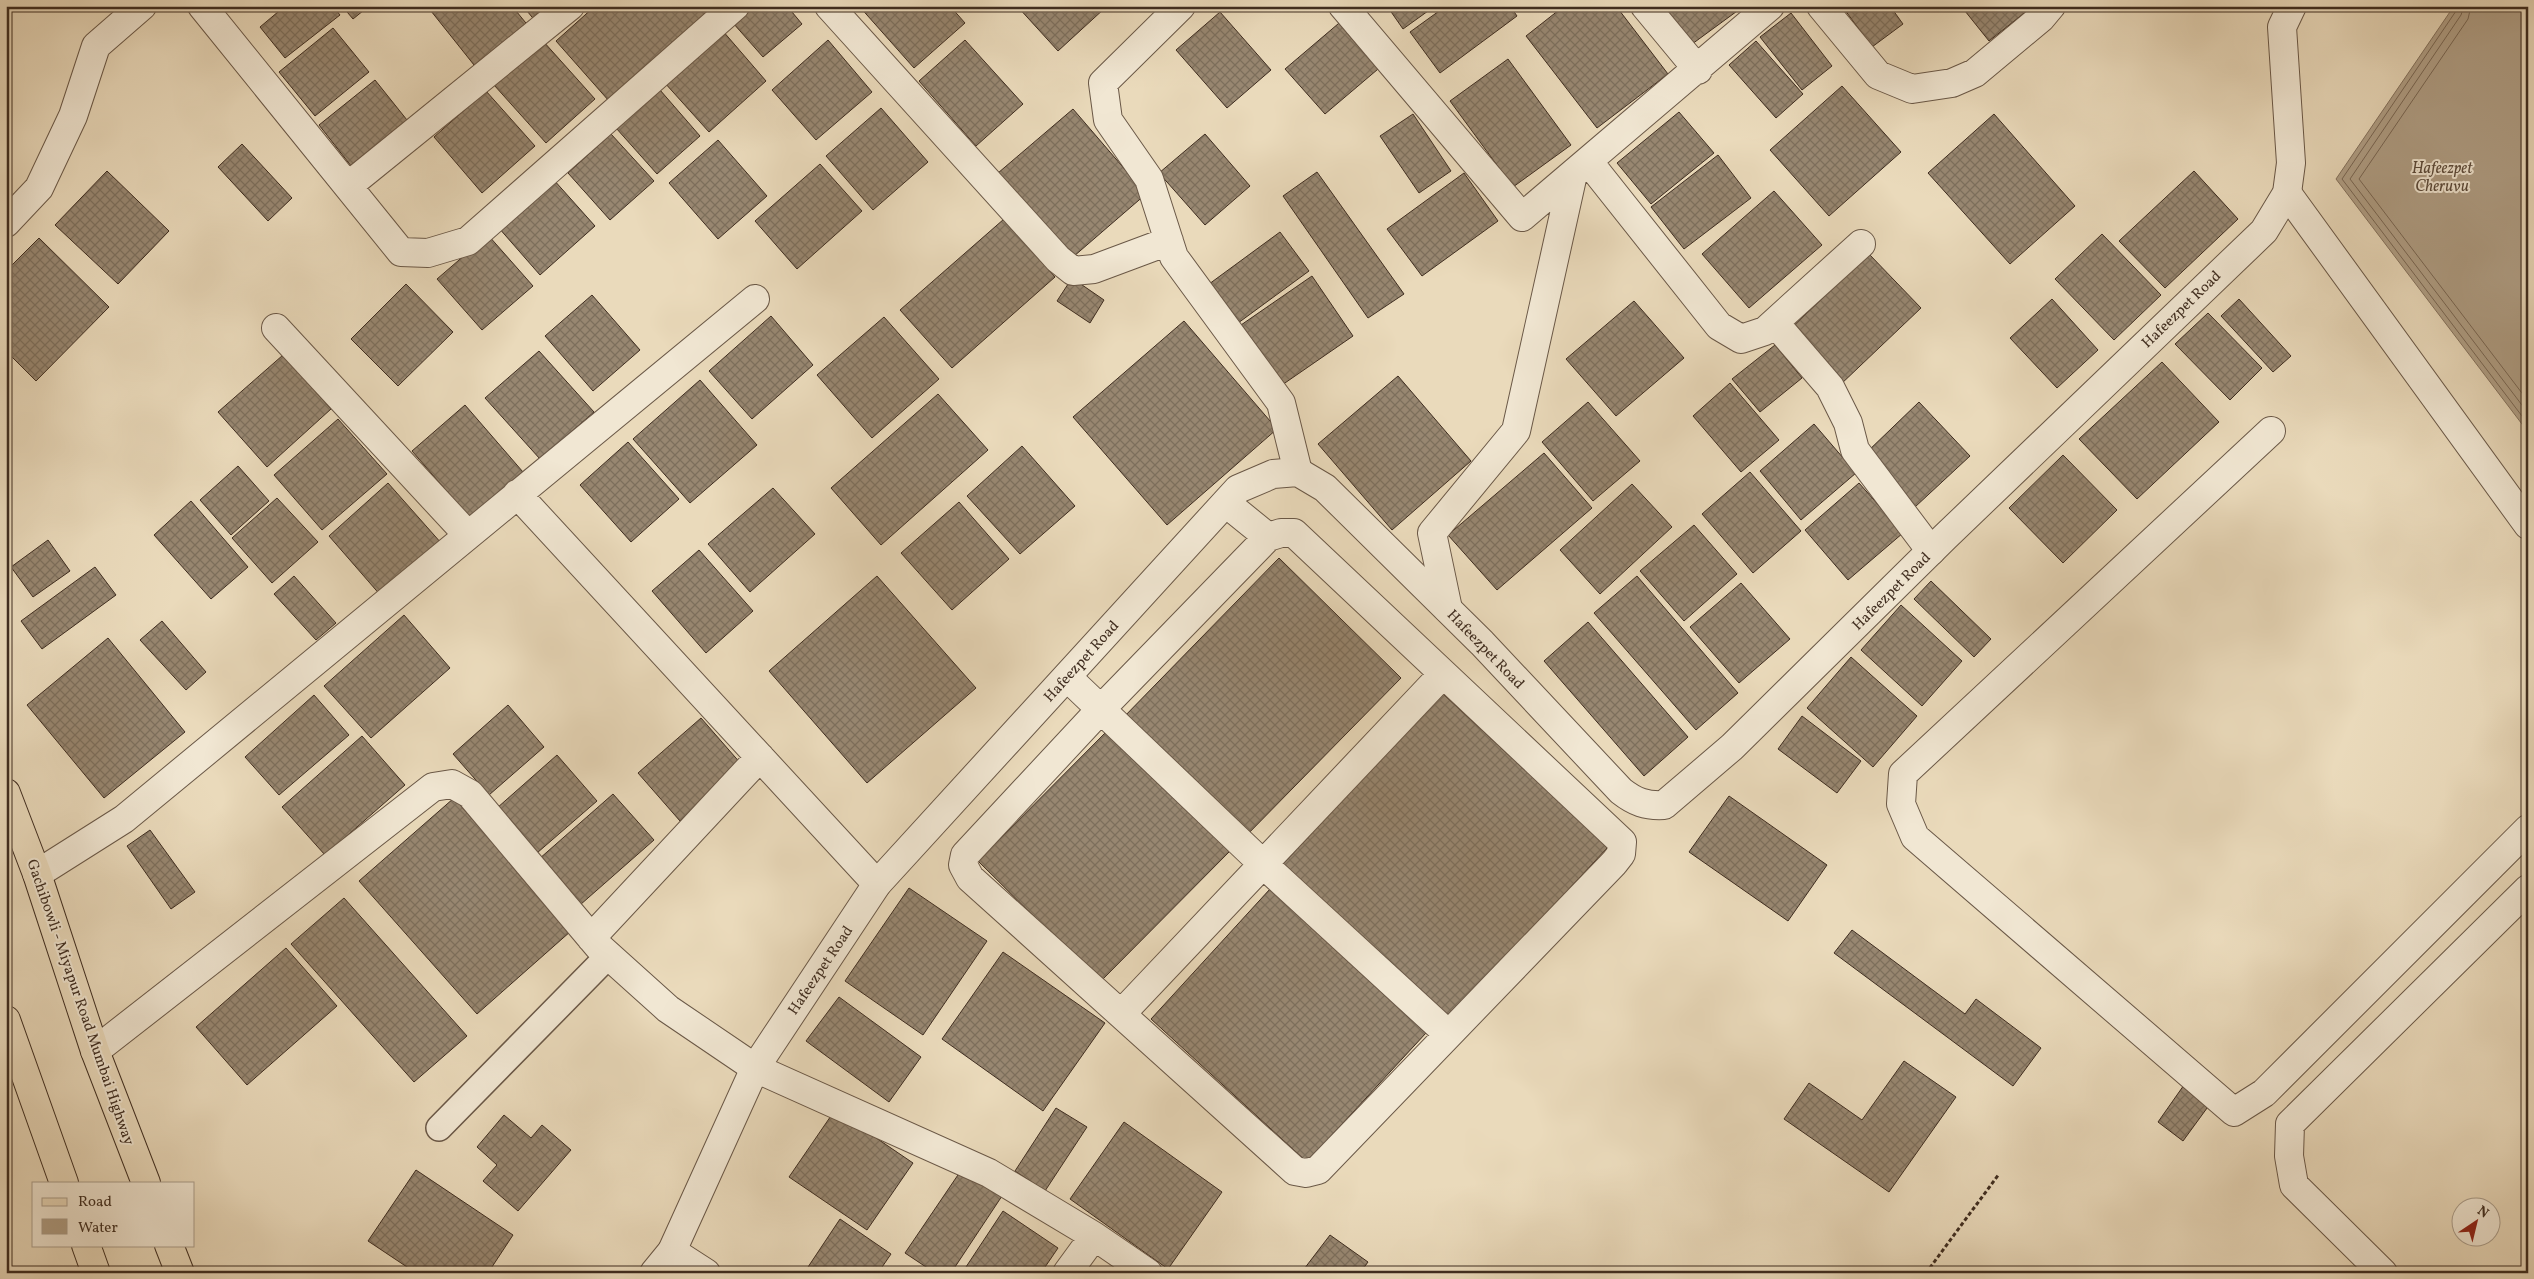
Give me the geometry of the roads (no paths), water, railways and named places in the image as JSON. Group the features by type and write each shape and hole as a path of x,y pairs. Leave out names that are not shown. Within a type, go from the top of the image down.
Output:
{"main road":[{"name":"Gachibowli - Miyapur Road Mumbai Highway","path":"6,793 37,874 95,1051 146,1182"},
{"path":"6,1020 64,1182"},
{"path":"86,1246 96,1273"},
{"path":"170,1246 180,1273"}],"street":[{"path":"6,223 38,188 73,116 96,46 142,6"},
{"path":"202,6 402,252 428,253 468,241 735,6"},
{"path":"348,186 570,6"},
{"path":"829,6 1058,259 1073,271 1094,269 1169,241"},
{"path":"1181,6 1103,83 1108,120 1149,179 1174,257 1281,403 1298,472"},
{"path":"1344,6 1522,217 1698,70 1770,6"},
{"path":"1645,6 1698,70"},
{"path":"1822,6 1878,76 1912,89 1952,84 1975,73 2040,18 2051,6"},
{"name":"Hafeezpet Road","path":"654,1273 672,1251 755,1068 878,884 1238,489 1273,474 1298,472 1325,488 1448,609 1621,791 1633,801 1649,805 1664,805 1732,747 1931,551 2264,231 2287,193 2291,163 2282,27 2292,6"},
{"path":"1580,167 1719,326 1741,339 1765,332 1861,244"},
{"path":"1448,609 1432,533 1516,431 1580,167"},
{"path":"2287,193 2528,525"},
{"path":"37,874 124,818 755,299"},
{"path":"1774,323 1830,387 1848,423 1855,450 1931,551"},
{"path":"276,328 467,534"},
{"path":"2271,430 1903,774 1901,804 1915,837 2234,1112 2264,1093 2528,829"},
{"path":"517,494 878,884"},
{"path":"1226,503 1268,537"},
{"path":"1281,533 1294,533 1443,674 1622,842 1621,854 1318,1170 1306,1173 1295,1170 970,878 963,865 965,855 1101,710 1268,537 1281,533"},
{"path":"1122,1013 1443,674"},
{"path":"1067,677 1264,865 1448,1034"},
{"path":"600,947 760,756"},
{"path":"95,1051 433,787 452,784 470,794 600,947 668,1009 755,1068 990,1173 1094,1236 1148,1273"},
{"path":"2383,1273 2294,1185 2289,1156 2290,1124 2528,890"},
{"path":"1067,1273 1094,1236"},
{"path":"672,1251 706,1273"}],"lane":[{"path":"439,1128 600,947"}],"water":[{"name":"Hafeezpet Cheruvu","path":"2454,6 2528,6 2528,432 2336,179"}]}
